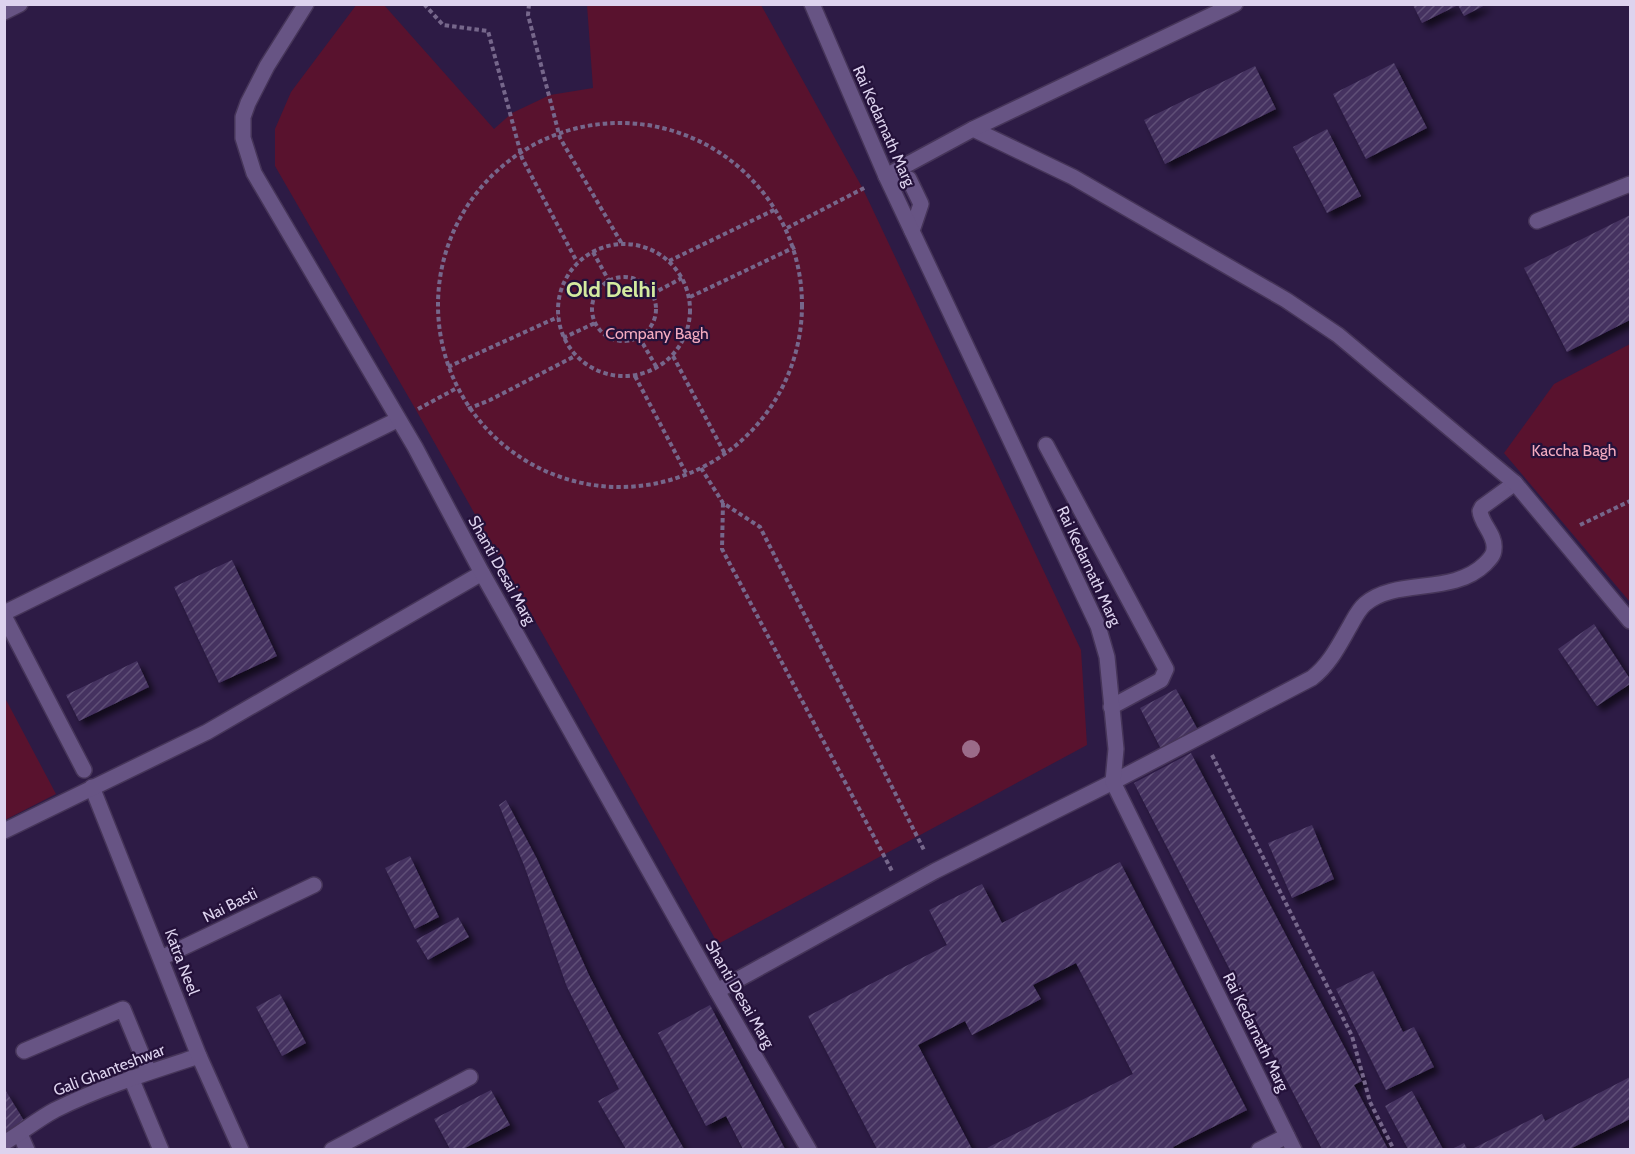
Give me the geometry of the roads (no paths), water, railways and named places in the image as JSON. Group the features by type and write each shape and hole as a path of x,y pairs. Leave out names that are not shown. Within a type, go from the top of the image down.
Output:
{"street":[{"path":"4,12 20,4"},
{"name":"Shanti Desai Marg","path":"306,4 276,50 243,117 243,138 254,173 414,447 482,573 717,991 809,1149"},
{"name":"Rai Kedarnath Marg","path":"812,4 886,176 1098,626 1107,657 1116,749 1113,782 1294,1149"},
{"path":"886,176 973,129 1235,4"},
{"path":"973,129 1073,177 1286,300 1338,335 1515,483 1630,621"},
{"path":"1537,221 1630,184"},
{"path":"84,770 4,614 397,420"},
{"path":"1046,445 1166,669 1161,680 1111,707"},
{"path":"717,991 935,871 1113,782 1317,674 1330,660 1358,612 1378,595 1447,583 1462,579 1480,568 1495,550 1492,537 1480,511 1482,507 1515,483"},
{"path":"4,831 237,715 482,573"},
{"name":"Katra Neel","path":"92,787 199,1056 241,1149"},
{"name":"Nai Basti","path":"161,958 314,885"},
{"path":"24,1051 123,1009 149,1072"},
{"name":"Gali Ghanteshwar","path":"4,1143 52,1112 87,1095 199,1056"},
{"path":"332,1149 470,1077"},
{"path":"131,1078 161,1149"},
{"path":"20,1134 27,1149"},
{"path":"1259,1149 1287,1136"}],"district":[{"name":"Old Delhi","path":"611,289"}],"park label":[{"name":"Company Bagh","path":"657,333"},
{"name":"Kaccha Bagh","path":"1574,450"}]}
